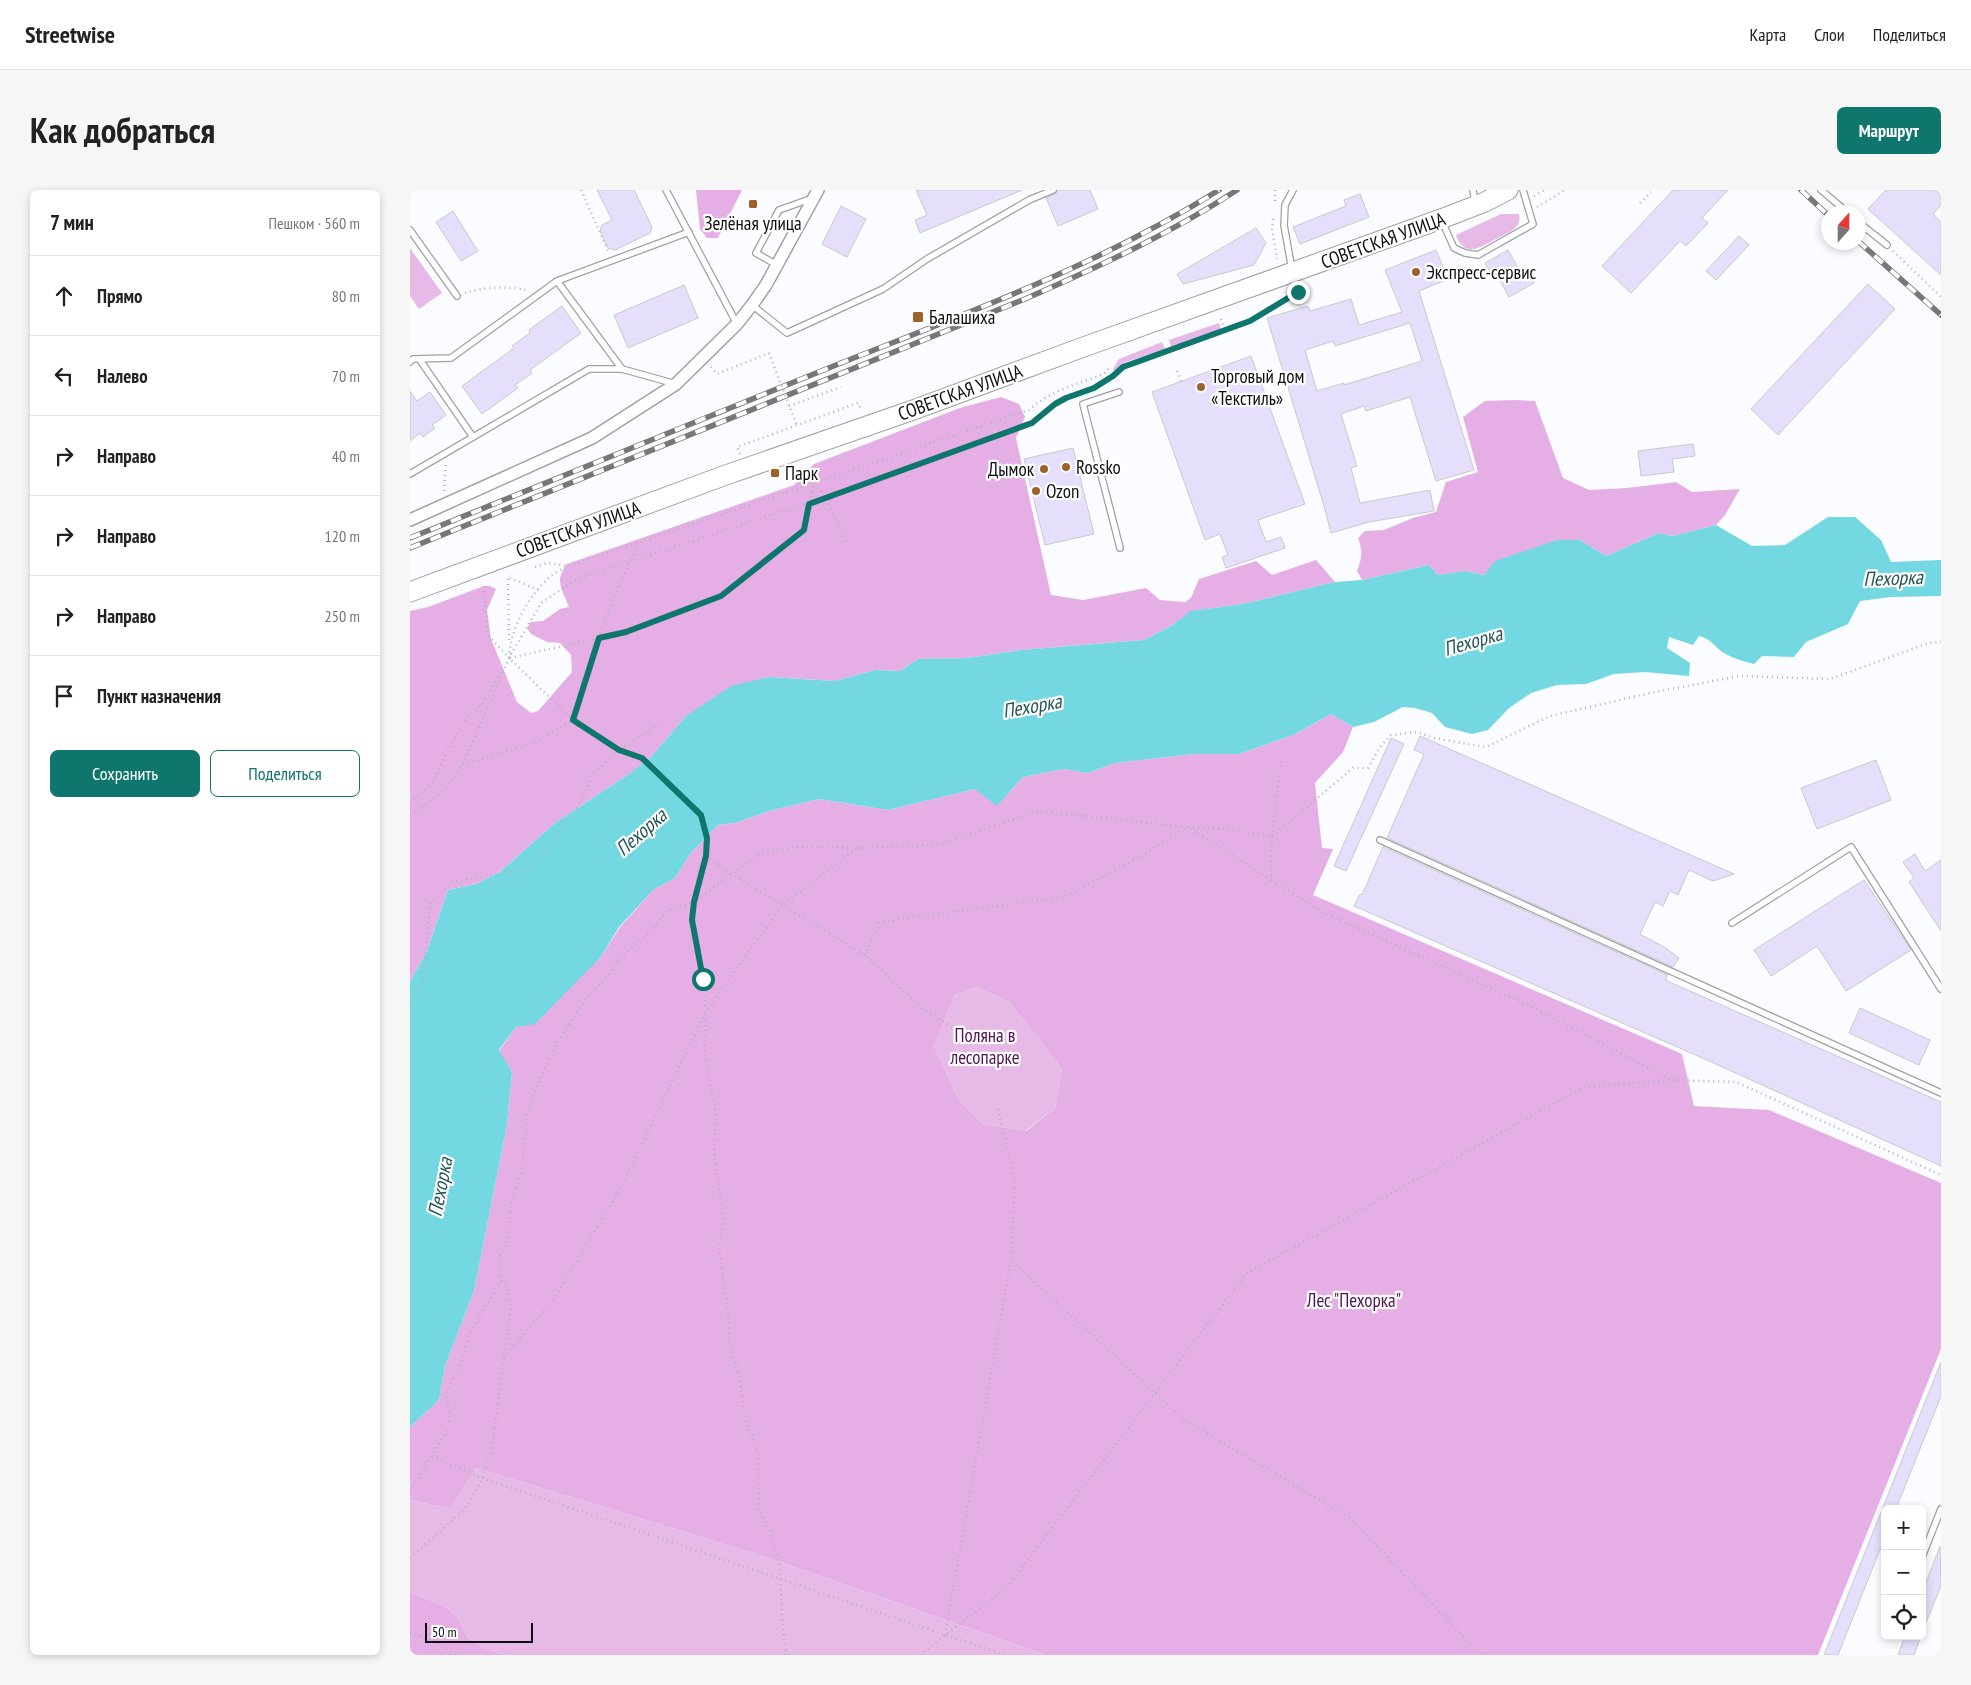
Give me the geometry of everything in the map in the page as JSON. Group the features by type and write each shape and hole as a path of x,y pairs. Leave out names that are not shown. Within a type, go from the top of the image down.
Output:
{"main road":[{"name":"СОВЕТСКАЯ УЛИЦА","path":"410,592 714,480 1441,219 1474,198 1508,190"}],"street":[{"path":"410,520 592,438 676,384 737,324 752,305 778,265 817,193"}],"lane":[{"path":"666,190 737,324"},
{"path":"752,305 787,333 884,290 927,259 1029,200 1053,190"},
{"path":"1292,272 1284,225 1285,205 1294,190"},
{"path":"1441,219 1454,248 1465,253 1478,255 1534,224 1523,190"},
{"path":"1821,190 1839,205"},
{"path":"778,265 756,253 779,210 817,193"},
{"path":"1866,228 1887,245"},
{"path":"410,230 457,296"},
{"path":"410,362 413,359 451,358 557,281 689,232"},
{"path":"557,281 622,369"},
{"path":"420,360 473,437"},
{"path":"410,474 589,369 622,369 676,384"},
{"path":"1119,392 1083,404 1120,548"},
{"path":"1380,840 1941,1093"},
{"path":"1732,923 1852,847 1941,989"},
{"path":"1925,1550 1941,1509"}],"path":[{"path":"581,190 612,261"},
{"path":"1275,190 1275,201"},
{"path":"1529,209 1538,207 1565,190"},
{"path":"1640,203 1651,192"},
{"path":"1887,245 1941,297"},
{"path":"410,803 434,781 449,747 465,721 484,702 541,603 577,579 809,504 1032,423 1060,401 1094,388 1123,367 1250,321 1298,292 1309,283"},
{"path":"457,296 474,290 515,287 540,294"},
{"path":"1221,319 1225,330"},
{"path":"717,374 769,353 797,426"},
{"path":"510,644 513,630 538,590 552,575 569,566 1029,410 1040,400 1104,374 1109,368"},
{"path":"1177,371 1181,381"},
{"path":"789,406 840,387"},
{"path":"740,454 737,447 858,403 861,409"},
{"path":"443,500 447,452"},
{"path":"814,484 826,498 848,545"},
{"path":"509,658 626,632 721,596 804,530 814,484"},
{"path":"463,764 535,743 573,720 599,638 630,562 642,542"},
{"path":"535,567 548,563 569,566"},
{"path":"410,816 443,792 463,764 509,658 508,576 538,590"},
{"path":"484,586 488,635 509,658 573,720 619,750 642,758 701,815 707,838 706,856 694,902 692,920 703,979 706,1012 704,1049 716,1115 714,1151 723,1219 719,1246 728,1311 729,1340 740,1380 744,1415 758,1453 759,1511 770,1531 779,1564 785,1655"},
{"path":"1272,836 1353,768 1368,768 1380,747 1391,735 1418,732 1434,738 1486,747 1550,716 1650,693 1740,676 1830,679 1929,643 1941,642"},
{"path":"410,1005 423,979 430,904 451,882 522,870 552,844 584,796 593,774 619,750 662,722"},
{"path":"1271,880 1272,836 1281,761"},
{"path":"410,1491 449,1426 450,1410 446,1398 450,1384 462,1361 469,1334 500,1281 500,1256 509,1235 512,1206 523,1166 523,1145 527,1130 526,1116 532,1096 558,1042 585,1000 610,973 620,958 651,931 664,914 675,907 694,902 761,853 799,847 857,848 942,844 1036,811 1188,827 1227,828 1272,836"},
{"path":"1188,827 1326,914 1526,1004 1672,1080"},
{"path":"865,955 879,922 1067,896 1146,853 1188,827"},
{"path":"504,1357 554,1299 619,1191 706,1012 743,958 783,905 857,848"},
{"path":"706,856 730,874 865,955 921,1007 966,1036"},
{"path":"920,1655 1006,1588 1247,1273 1582,1088 1672,1080 1736,1082 1941,1175"},
{"path":"946,1635 1011,1260 1015,1182 998,1109"},
{"path":"1011,1260 1183,1418 1350,1518 1482,1655"},
{"path":"410,1558 464,1510 482,1478 492,1448 511,1308 508,1288 500,1281"},
{"path":"432,1456 482,1478 1005,1655"},
{"path":"410,1633 426,1638 457,1655"},
{"path":"785,1649 789,1655"}],"green space":[{"path":"696,190 742,190 718,238 707,238 700,229"},
{"path":"1501,214 1519,214 1518,225 1509,232 1474,249 1464,247 1460,243 1456,235"},
{"path":"410,248 442,293 419,309 410,296"},
{"path":"1219,323 1221,329 1171,347 1169,340"},
{"path":"1162,342 1165,349 1126,362 1114,373 1113,369 1119,359"},
{"path":"1001,397 1019,404 1025,417 1016,438 1051,595 1083,600 1146,588 1160,600 1185,602 1191,598 1199,579 1256,561 1272,575 1316,560 1335,582 1243,604 1192,611 1171,626 1144,640 1021,650 967,658 918,659 900,671 875,670 835,681 769,677 686,716 650,758 555,823 500,872 476,884 448,890 427,951 410,982 410,611 428,607 484,586 496,589 487,610 491,639 517,702 531,713 538,711 572,672 571,655 560,643 547,642 531,634 527,628 531,622 543,621 560,609 569,607 560,585 561,575 567,564 794,485 814,464 960,408"},
{"path":"1485,401 1535,401 1563,478 1589,490 1676,482 1692,492 1740,489 1725,515 1716,525 1673,536 1659,533 1606,556 1580,540 1484,575 1465,571 1438,575 1429,565 1362,580 1357,571 1361,554 1358,538 1365,531 1384,530 1413,518 1436,512 1446,482 1478,472 1463,417"},
{"name":"Лес \"Пехорка\"","path":"1331,714 1353,727 1343,752 1315,783 1322,848 1333,849 1313,895 1682,1054 1694,1106 1769,1110 1941,1183 1941,1349 1818,1655 1046,1655 763,1556 476,1468 451,1509 410,1500 410,1427 439,1400 445,1366 474,1291 507,1125 512,1072 499,1051 516,1027 574,982 600,958 620,927 653,890 675,878 690,854 718,825 735,823 769,811 819,799 888,810 975,789 1009,793 1023,777 1063,769 1088,773 1115,763 1193,754 1239,754 1295,734","holes":["976,987 1009,1002 1062,1069 1055,1108 1026,1131 983,1124 959,1100 934,1046 955,995"]},
{"name":"Поляна в лесопарке","path":"976,987 1009,1002 1062,1069 1055,1108 1025,1131 983,1124 959,1100 934,1046 955,995"},
{"path":"476,1468 763,1556 1046,1655 505,1655 483,1647 468,1638 457,1616 444,1606 410,1592 410,1500 451,1509"},
{"path":"410,1592 444,1606 457,1616 468,1638 483,1647 505,1655 410,1655"}],"water":[{"name":"Пехорка","path":"1828,517 1855,517 1881,540 1891,562 1941,560 1941,596 1891,597 1860,601 1848,624 1806,642 1794,657 1762,656 1754,664 1729,656 1703,637 1699,636 1693,645 1669,637 1667,648 1690,663 1689,676 1645,672 1614,674 1586,684 1557,685 1531,693 1509,708 1488,730 1472,734 1445,727 1432,713 1415,708 1403,707 1374,722 1353,727 1331,714 1295,734 1239,754 1193,754 1115,763 1088,773 1063,769 1023,777 997,806 975,789 888,810 819,799 769,811 735,823 718,825 690,854 675,878 653,890 619,927 600,958 535,1024 516,1027 499,1050 512,1072 507,1125 474,1291 445,1366 439,1400 410,1427 410,982 427,951 448,890 476,884 500,872 555,823 650,758 686,716 731,686 769,677 835,681 875,670 900,671 918,659 967,658 1021,650 1144,640 1171,626 1191,611 1243,604 1335,582 1362,580 1429,565 1438,575 1465,571 1484,575 1495,561 1557,540 1580,540 1606,556 1659,533 1673,536 1716,525 1752,546 1785,545"}],"building":[{"path":"597,190 634,190 652,227 650,233 615,250 608,248 600,231 602,225 612,220"},
{"path":"916,190 1022,190 920,233 915,220 927,215"},
{"path":"1058,190 1090,190 1098,209 1058,226 1046,198 1055,194"},
{"path":"1673,190 1728,190 1702,218 1708,223 1686,246 1680,241 1631,293 1602,266"},
{"path":"1886,190 1935,190 1941,195 1941,205 1933,214 1941,222 1941,275 1868,209"},
{"path":"1360,194 1369,217 1300,244 1293,227 1346,206 1344,200"},
{"path":"841,206 866,219 847,257 822,244"},
{"path":"453,211 478,251 461,261 436,222"},
{"path":"1256,228 1266,243 1254,265 1183,284 1177,274"},
{"path":"1739,236 1749,245 1716,280 1706,271"},
{"path":"1436,250 1448,279 1419,291 1474,470 1436,481 1410,397 1366,411 1364,406 1341,414 1357,466 1351,468 1360,503 1430,490 1434,511 1369,522 1331,533 1267,318 1308,306 1310,311 1351,299 1359,325 1402,312 1385,270","holes":["1410,323 1422,361 1344,385 1344,383 1317,391 1305,350 1333,341 1335,346"]},
{"path":"1508,250 1520,271 1526,268 1534,283 1509,297 1496,273 1492,276 1485,263"},
{"path":"1868,284 1895,309 1778,435 1751,409"},
{"path":"684,285 698,318 628,348 614,315"},
{"path":"562,306 581,333 530,370 532,373 515,385 518,388 482,414 462,386 514,348 512,346 530,333 529,330"},
{"path":"1251,356 1305,504 1258,520 1266,542 1281,537 1285,548 1226,568 1222,557 1228,555 1220,534 1205,540 1152,392"},
{"path":"410,391 417,401 430,392 446,415 432,425 435,428 423,437 420,433 410,441"},
{"path":"1693,444 1695,456 1672,459 1674,472 1641,476 1638,451"},
{"path":"1073,448 1094,534 1045,545 1024,459"},
{"path":"1420,736 1734,874 1713,881 1689,870 1678,895 1670,891 1663,906 1655,902 1640,934 1664,947 1679,958 1673,967 1387,838 1424,754 1414,750"},
{"path":"1391,738 1404,744 1346,871 1334,866"},
{"path":"1876,760 1891,800 1817,829 1801,788"},
{"path":"1383,847 1668,975 1665,980 1941,1102 1941,1166 1707,1060 1354,906 1360,894 1362,895"},
{"path":"1915,854 1925,871 1941,860 1941,931 1909,882 1914,878 1903,862"},
{"path":"1864,880 1911,950 1846,991 1817,946 1771,976 1754,950"},
{"path":"1860,1008 1930,1040 1919,1065 1849,1033"},
{"path":"1941,1362 1941,1396 1898,1505 1884,1505"},
{"path":"1881,1512 1881,1547 1838,1655 1824,1655"},
{"path":"1940,1546 1941,1586 1926,1622 1926,1595 1926,1583"},
{"path":"1904,1640 1920,1640 1914,1655 1898,1655"}],"railway":[{"path":"410,538 1034,285 1128,241 1174,217 1219,190"},
{"path":"410,548 1025,299 1133,249 1186,221 1237,190"},
{"path":"1801,190 1821,209"},
{"path":"1866,248 1941,315"}],"place":[{"name":"Зелёная улица","path":"753,204"},
{"name":"Экспресс-сервис","path":"1416,272"},
{"name":"Балашиха","path":"918,317"},
{"name":"Торговый дом «Текстиль»","path":"1201,387"},
{"name":"Rossko","path":"1066,467"},
{"name":"Дымок","path":"1044,469"},
{"name":"Парк","path":"775,473"},
{"name":"Ozon","path":"1036,491"}],"route":[{"path":"703,979 692,920 694,902 706,856 707,838 701,815 642,758 619,750 573,720 599,638 626,632 721,596 765,559 804,530 809,504 1032,423 1055,404 1094,388 1123,367 1250,321 1298,292"}]}
